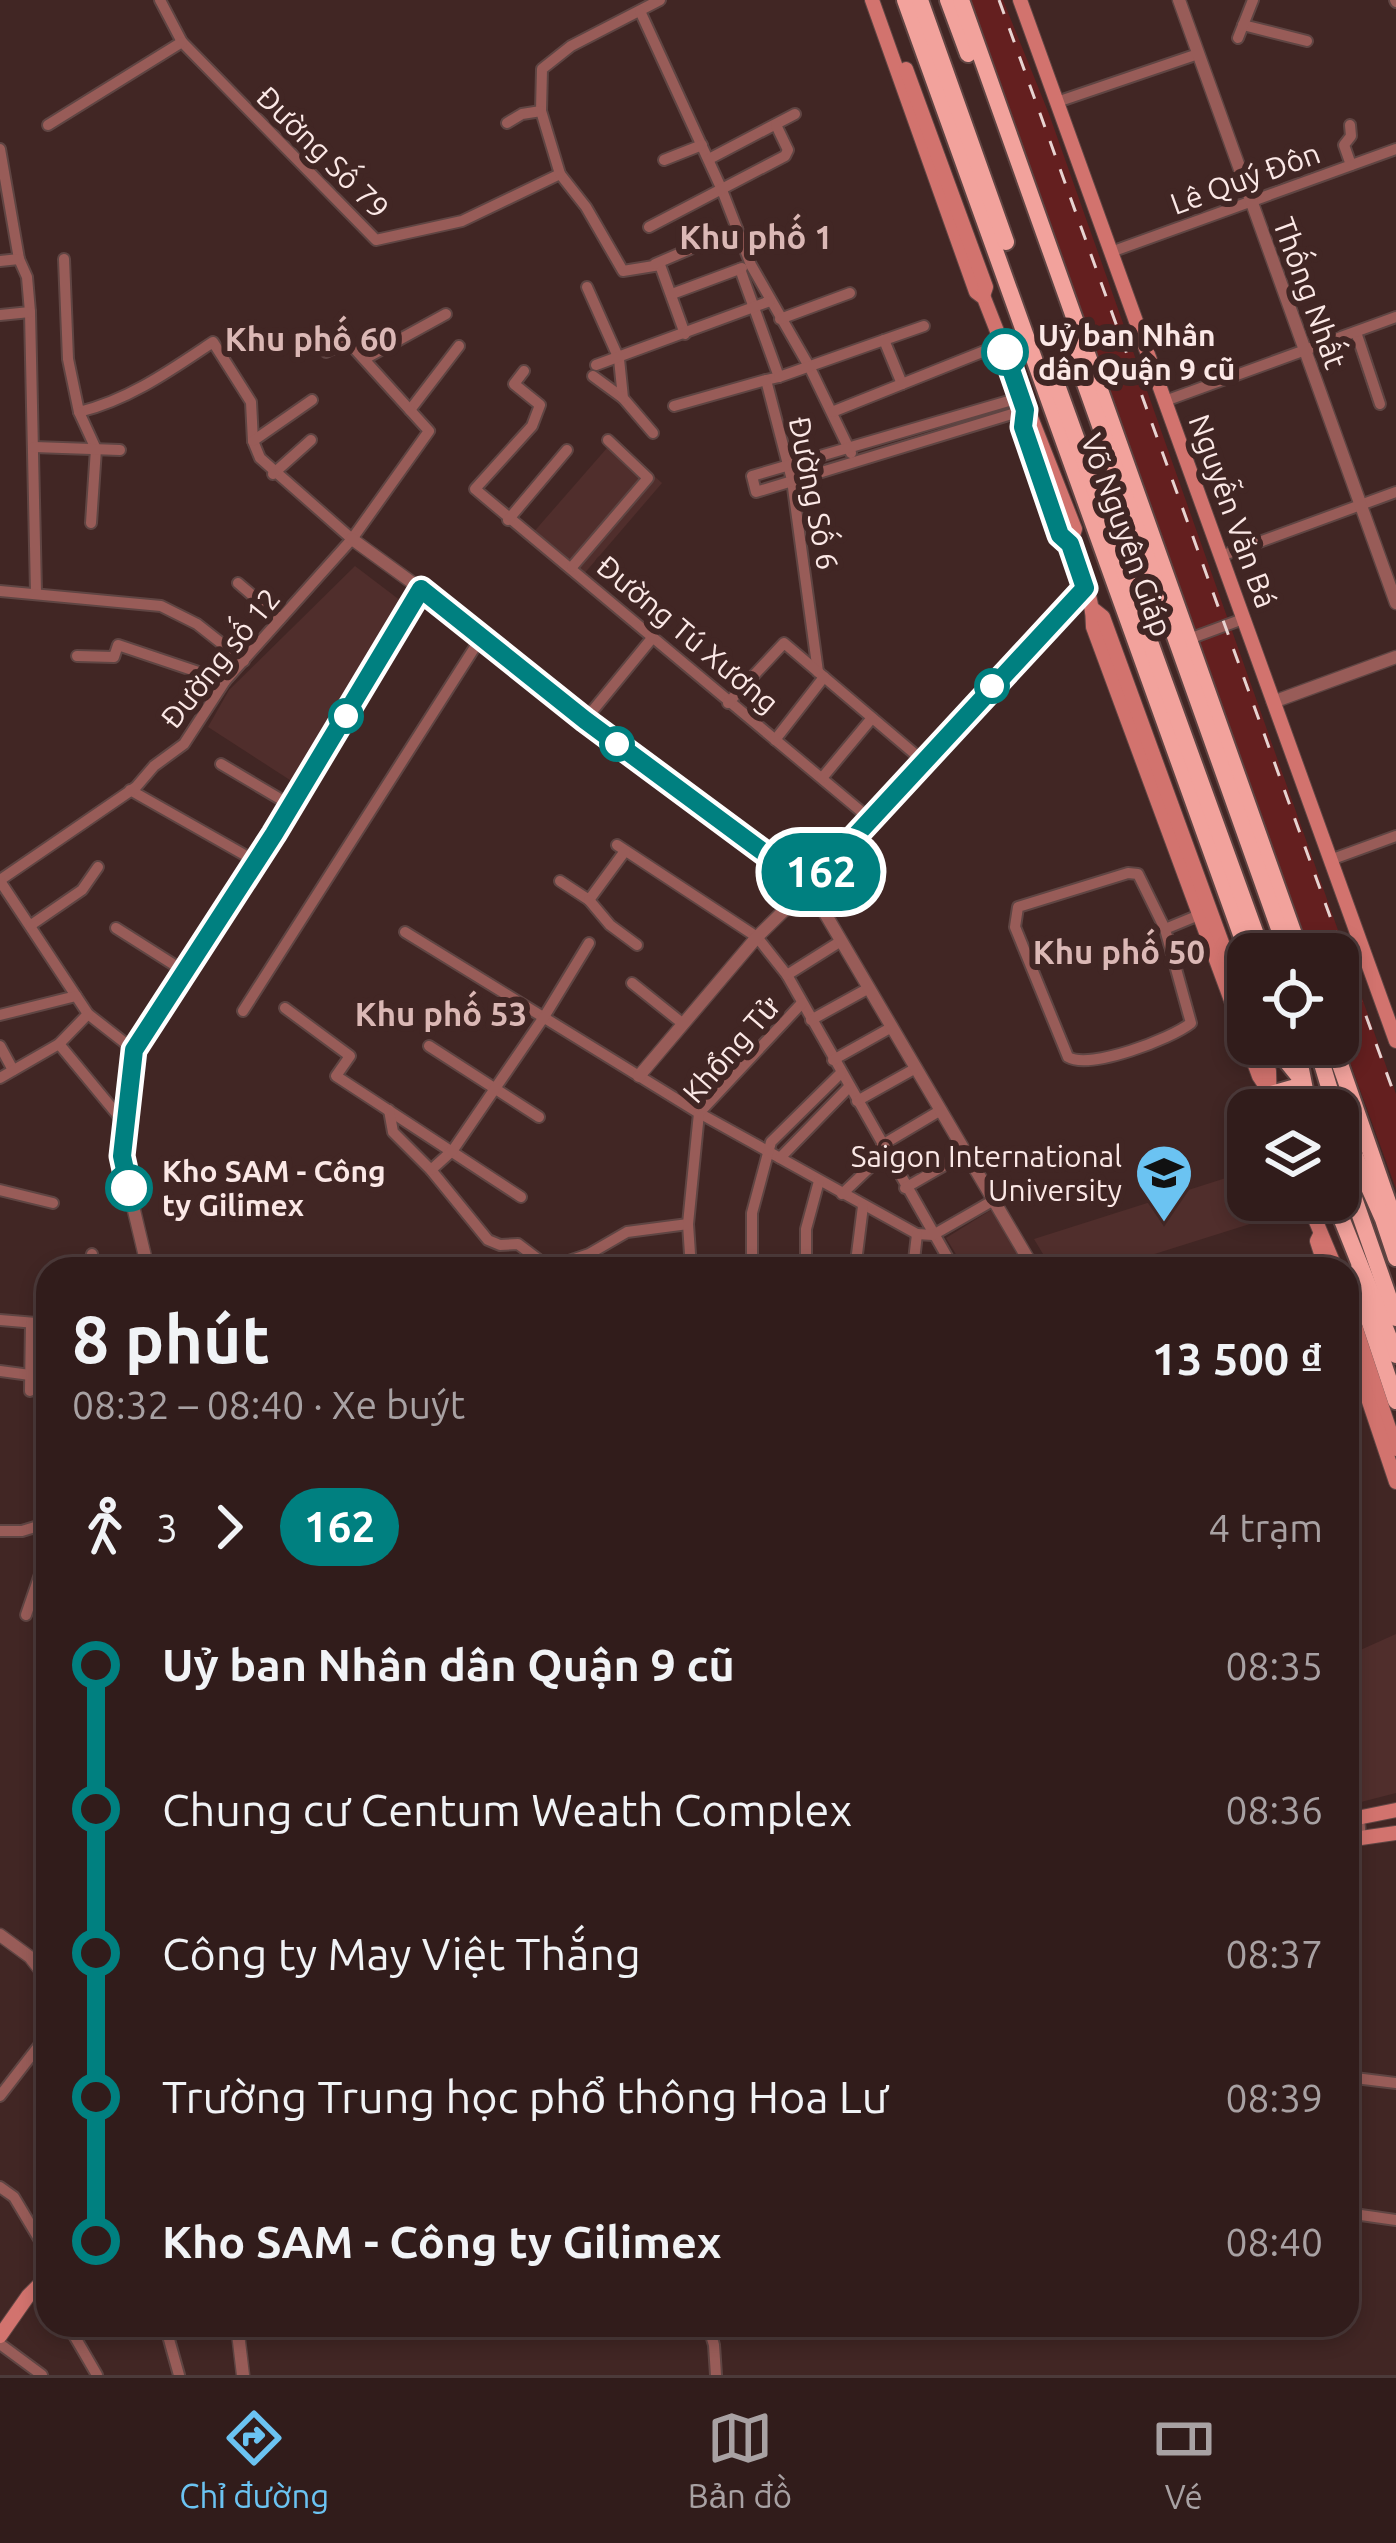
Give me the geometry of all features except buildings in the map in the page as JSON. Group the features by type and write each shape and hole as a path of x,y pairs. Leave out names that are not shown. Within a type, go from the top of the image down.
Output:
{"highway":[{"name":"Võ Nguyên Giáp","path":"905,0 1240,933"},
{"name":"Võ Nguyên Giáp","path":"920,0 1255,933"},
{"name":"Võ Nguyên Giáp","path":"949,0 1284,933"},
{"name":"Võ Nguyên Giáp","path":"961,0 1271,872 1288,933"},
{"path":"1068,336 1071,314"},
{"path":"1088,393 1109,411"},
{"path":"1266,892 1271,872"},
{"path":"1289,1065 1302,1082"},
{"path":"1301,1065 1304,1089"},
{"path":"1340,1065 1396,1226"},
{"path":"1292,1089 1302,1082"},
{"path":"1359,1164 1396,1258"},
{"path":"1344,1221 1396,1318"},
{"path":"1358,1221 1365,1265 1396,1354"},
{"path":"1365,1265 1359,1290 1396,1401"}],"main road":[{"path":"872,0 976,292 983,296 1024,403 1023,427 1060,535 1070,544 1093,609 1093,627 1265,1089"},
{"path":"881,0 986,287 983,296"},
{"name":"Nguyễn Văn Bá","path":"1020,0 1330,860 1390,1008 1396,1041"},
{"path":"1093,609 1103,617 1227,957"},
{"path":"1315,1221 1332,1257"},
{"path":"1320,1235 1322,1257"},
{"path":"1359,1338 1396,1449"},
{"path":"1359,1372 1396,1482"},
{"path":"1359,1818 1396,1810"},
{"path":"1359,1838 1396,1833"},
{"path":"0,2340 36,2295"}],"street":[{"name":"Đường Số 79","path":"160,0 182,42 376,240 462,221 560,175"},
{"path":"660,0 571,46 542,69 541,111 560,175 586,207 623,271 655,264 737,229"},
{"name":"Thống Nhất","path":"1179,0 1396,603"},
{"path":"1238,38 1253,0"},
{"path":"640,11 722,190 745,267 811,368 856,461"},
{"path":"1243,25 1307,41"},
{"path":"48,125 182,42"},
{"path":"1057,102 1198,54"},
{"path":"507,123 541,111"},
{"path":"709,159 795,114"},
{"path":"649,226 787,154 776,125"},
{"path":"1350,125 1351,136 1344,145 1351,165"},
{"path":"664,160 702,145"},
{"path":"0,149 30,312 36,593"},
{"name":"Lê Quý Đôn","path":"1111,252 1396,149"},
{"path":"0,261 19,259"},
{"path":"64,259 68,359 79,412 96,449 91,523"},
{"path":"655,264 672,294 685,334"},
{"path":"672,294 745,267"},
{"name":"Đường Số 6","path":"745,267 792,480 821,674"},
{"path":"587,287 619,359 623,398"},
{"path":"780,319 850,293"},
{"path":"653,433 594,370 770,301"},
{"path":"0,315 30,312"},
{"path":"366,358 446,314"},
{"path":"1165,401 1396,317"},
{"path":"674,406 811,368 924,326"},
{"path":"1356,332 1379,404"},
{"path":"884,340 902,384"},
{"path":"79,412 106,405 164,375 213,342 251,402 253,441 273,474 585,720 809,886 1027,1257"},
{"path":"832,412 1002,344"},
{"path":"326,352 351,345 410,410 459,346"},
{"name":"Đường Tú Xương","path":"524,371 514,384 540,405 532,426 475,489 869,818"},
{"path":"253,441 312,400"},
{"path":"1024,403 856,461 756,492 752,476 1024,403"},
{"name":"Đường số 12","path":"0,880 130,790 184,744 225,681 352,539 429,431 410,410"},
{"path":"273,474 311,440"},
{"path":"572,567 648,478 608,440"},
{"path":"34,448 120,450"},
{"path":"508,520 568,450"},
{"path":"1220,556 1396,492"},
{"path":"238,583 280,619"},
{"path":"639,1076 757,937 1085,588"},
{"path":"145,1257 122,1156 134,1050 292,806 421,589"},
{"path":"0,591 161,607 197,624 244,661"},
{"path":"1189,639 1243,619"},
{"path":"243,1011 482,637"},
{"path":"585,720 652,637"},
{"path":"728,703 784,643 922,760"},
{"path":"77,656 114,657 118,645 225,681"},
{"path":"1274,702 1396,657"},
{"path":"776,740 821,674"},
{"path":"822,778 872,718"},
{"path":"221,764 292,806"},
{"path":"130,790 256,862"},
{"path":"1330,860 1396,836"},
{"path":"589,900 621,848 757,937 787,975 947,1257"},
{"path":"31,925 82,890 98,867"},
{"path":"1128,873 1138,874 1165,929 1191,1023 1178,1034 1088,1062 1068,1057 1015,927 1018,907 1128,873"},
{"path":"0,880 88,1014 134,1050"},
{"path":"560,881 589,900 610,925 637,945"},
{"path":"1165,929 1199,915"},
{"path":"116,928 187,973"},
{"path":"405,932 699,1113 917,1234 933,1234 994,1200"},
{"path":"787,975 841,941"},
{"path":"430,1170 453,1150 589,943"},
{"path":"632,983 682,1023"},
{"path":"811,1020 869,988"},
{"path":"0,1015 76,996"},
{"name":"Khổng Tử","path":"690,1257 688,1224 699,1113 802,1004"},
{"path":"285,1008 350,1056 336,1076 521,1197"},
{"path":"0,1078 58,1044 88,1014"},
{"path":"833,1060 892,1027"},
{"path":"58,1044 126,1125"},
{"path":"0,1046 14,1070"},
{"path":"429,1046 539,1117"},
{"path":"857,1101 916,1068"},
{"path":"752,1257 752,1214 771,1142 841,1073"},
{"path":"780,1158 848,1087"},
{"path":"389,1110 393,1132 488,1240 518,1244 536,1257"},
{"path":"842,1194 884,1148 941,1110"},
{"path":"905,1188 966,1154"},
{"path":"806,1257 806,1229 819,1181"},
{"path":"0,1190 53,1203"},
{"path":"857,1257 863,1206"},
{"path":"581,1257 627,1232 688,1224"},
{"path":"914,1257 917,1234"},
{"path":"0,1320 36,1323"},
{"path":"30,1391 31,1323"},
{"path":"0,1371 30,1375"},
{"path":"0,1531 36,1527"},
{"path":"26,1615 36,1582"},
{"path":"0,1935 36,1965"},
{"path":"0,2096 36,2050"},
{"path":"1359,2079 1396,2084"},
{"path":"0,2187 14,2197 36,2234"},
{"path":"1359,2215 1396,2220"},
{"path":"75,2337 97,2375"},
{"path":"168,2337 179,2375"},
{"path":"238,2337 243,2375"},
{"path":"712,2337 716,2375"},
{"path":"0,2340 41,2375"}],"shaded area":[{"path":"971,0 1003,0 1049,114 1339,933 1304,933"},
{"path":"614,440 662,483 583,575 532,534"},
{"path":"355,566 401,601 293,782 208,727 229,690"},
{"path":"1359,990 1396,1094 1396,1189 1351,1065 1359,1065"},
{"name":"Saigon International University","path":"1227,1178 1227,1221 1259,1221 1145,1257 1045,1257 1034,1239"},
{"path":"991,1210 1021,1257 958,1257 946,1238"},
{"path":"1396,1634 1396,1793 1361,1802 1359,1798 1359,1651"}],"railway":[{"path":"999,0 1396,1099"}],"bus line":[{"name":"162","path":"129,1188 122,1156 134,1050 306,783 421,589 585,720 809,886 1085,588 1070,544 1060,535 1023,427 1025,410 1005,352"}],"place":[{"name":"Uỷ ban Nhân dân Quận 9 cũ","path":"1005,352"},
{"name":"Kho SAM - Công ty Gilimex","path":"129,1188"},
{"name":"Saigon International University","path":"1164,1224"}],"district":[{"name":"Khu phố 1","path":"756,236"},
{"name":"Khu phố 60","path":"311,338"},
{"name":"Khu phố 50","path":"1119,951"},
{"name":"Khu phố 53","path":"441,1013"}]}
